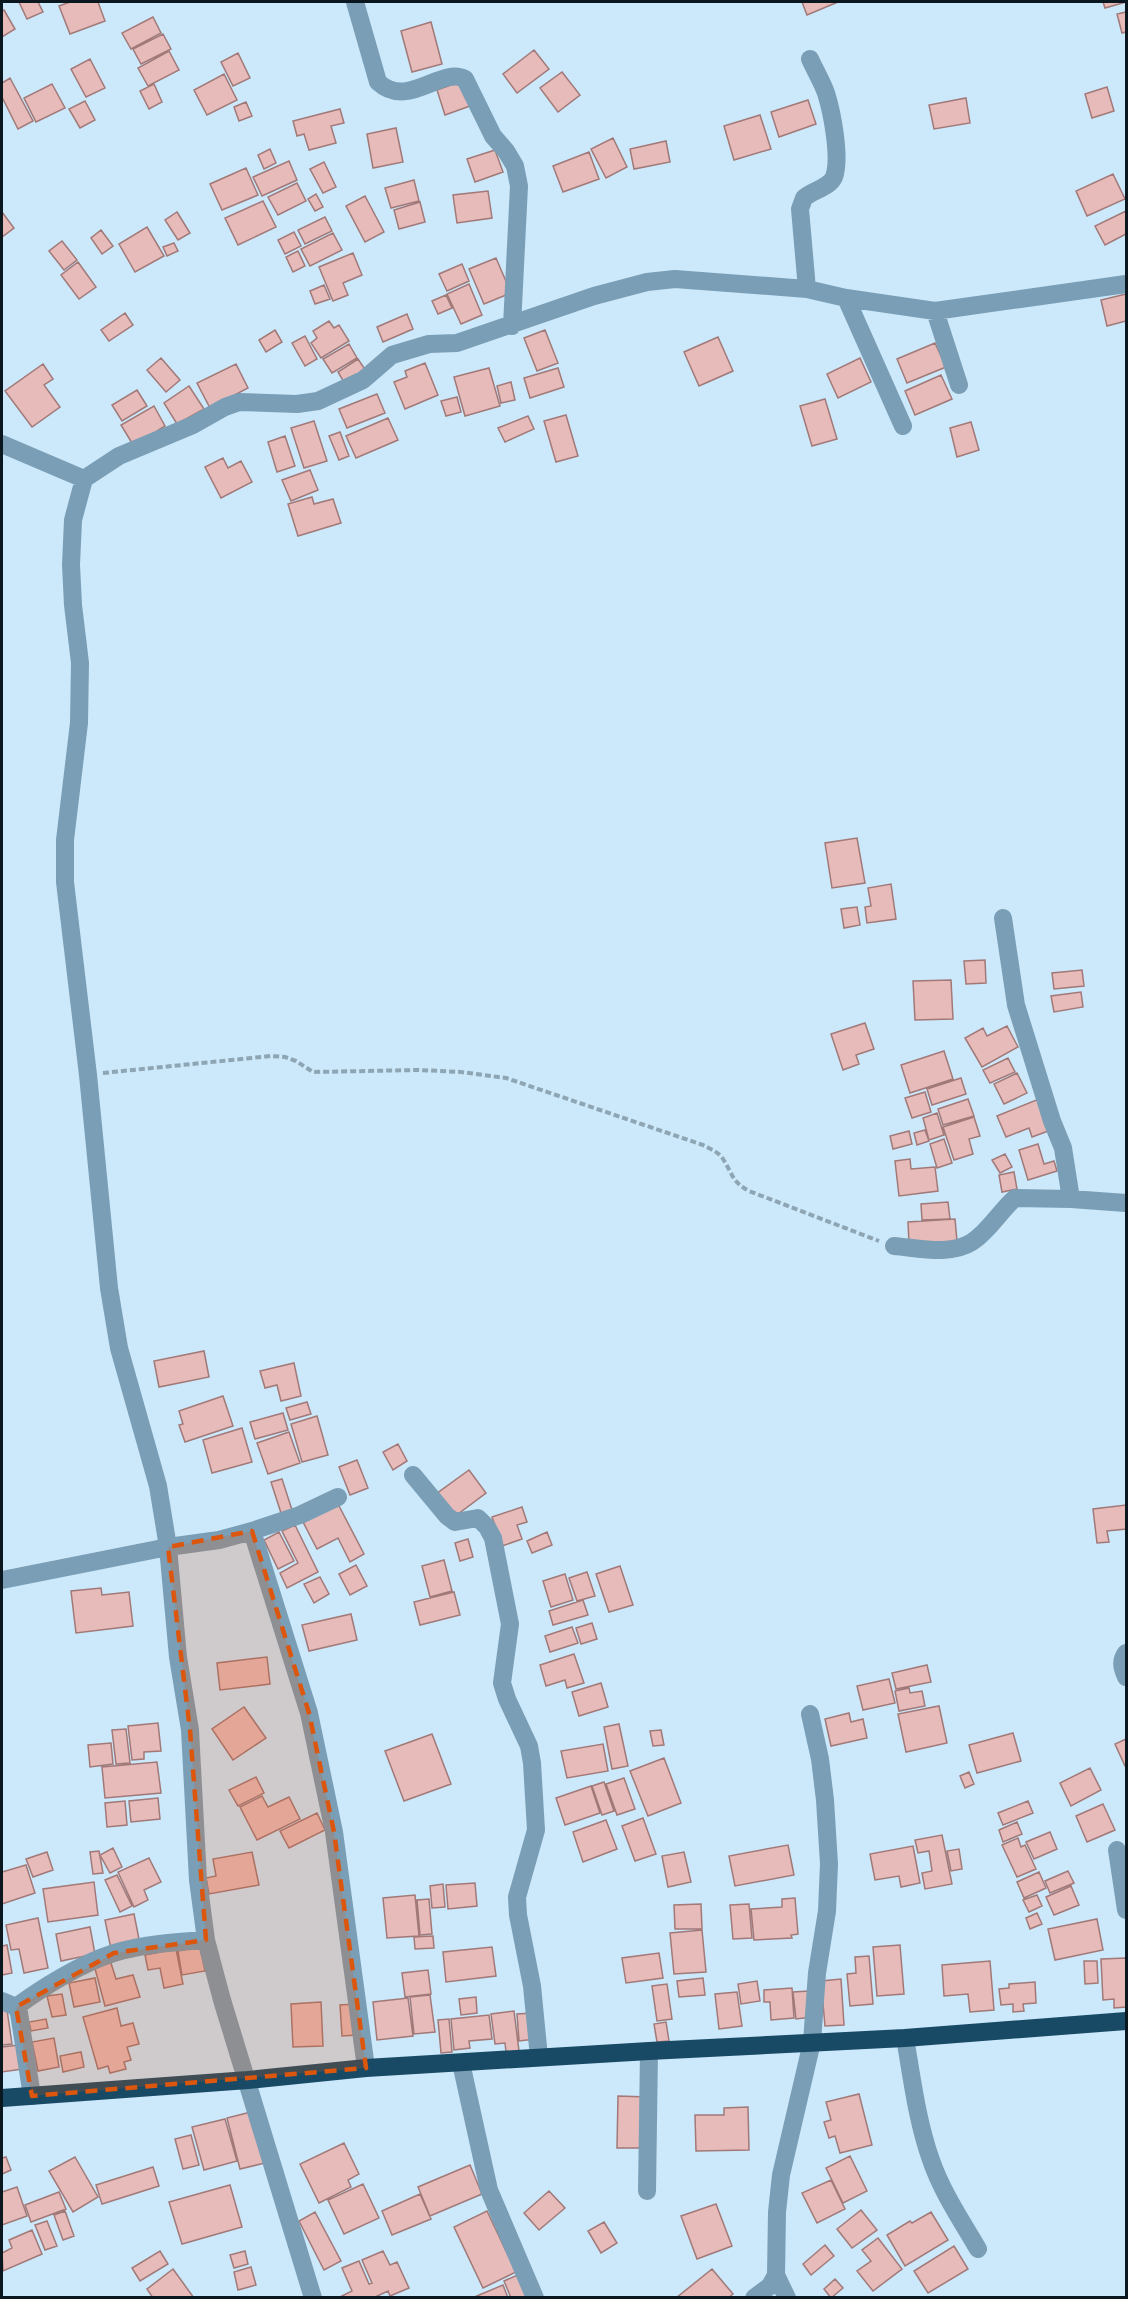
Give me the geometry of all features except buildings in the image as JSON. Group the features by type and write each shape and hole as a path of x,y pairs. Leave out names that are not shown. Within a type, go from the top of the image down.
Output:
{"highway":[{"path":"2,2098 248,2080 366,2068 905,2038 1126,2021"}],"street":[{"path":"355,2 378,82 387,91 401,93 454,77 465,79 493,136 515,166 519,186 512,326"},
{"path":"807,289 800,209 804,198 829,184 834,176 836,160 834,130 826,93 810,59"},
{"path":"313,2298 222,2000 206,1940 198,1880 190,1730 178,1658 168,1547 158,1486 129,1387 113,1308 65,882 65,840 79,723 80,663 71,566 73,520 84,479 119,456 193,425 238,402 297,404 318,401 363,380 392,355 429,344 457,343 594,296 647,282 675,279 807,289 846,298 935,310 1126,284"},
{"path":"846,298 903,426"},
{"path":"935,310 959,386"},
{"path":"2,444 84,479"},
{"path":"1003,918 1016,1005 1052,1121 1063,1148 1071,1199"},
{"path":"894,1246 935,1250 957,1248 972,1242 1015,1198 1126,1203"},
{"path":"413,1475 447,1516 455,1522 478,1518 487,1527 494,1538 500,1564 510,1623 502,1683 529,1746 532,1763 536,1830 530,1856 520,1882 518,1906 532,1986 539,2057"},
{"path":"2,1580 252,1531 300,1515 338,1497"},
{"path":"252,1531 309,1713 334,1832 366,2068"},
{"path":"1126,1653 1123,1658 1123,1669 1126,1677"},
{"path":"787,2298 776,2275 777,2212 782,2175 812,2042 817,1972 827,1911 830,1864 820,1759 810,1713"},
{"path":"1117,1850 1126,1903"},
{"path":"32,2096 9,2004 114,1953 161,1943 206,1940"},
{"path":"905,2038 920,2123 931,2159 948,2198 978,2249"},
{"path":"647,2191 649,2051"},
{"path":"461,2063 489,2190 535,2298"},
{"path":"754,2298 770,2286 776,2275"}],"path":[{"path":"88,1074 271,1056 296,1061 313,1072 419,1070 461,1072 506,1078 703,1145 722,1157 730,1175 739,1185 749,1191 894,1246"}],"highlighted area":[{"path":"252,1531 309,1713 334,1832 366,2068 32,2096 16,2007 114,1953 206,1940 190,1730 168,1547"}]}
